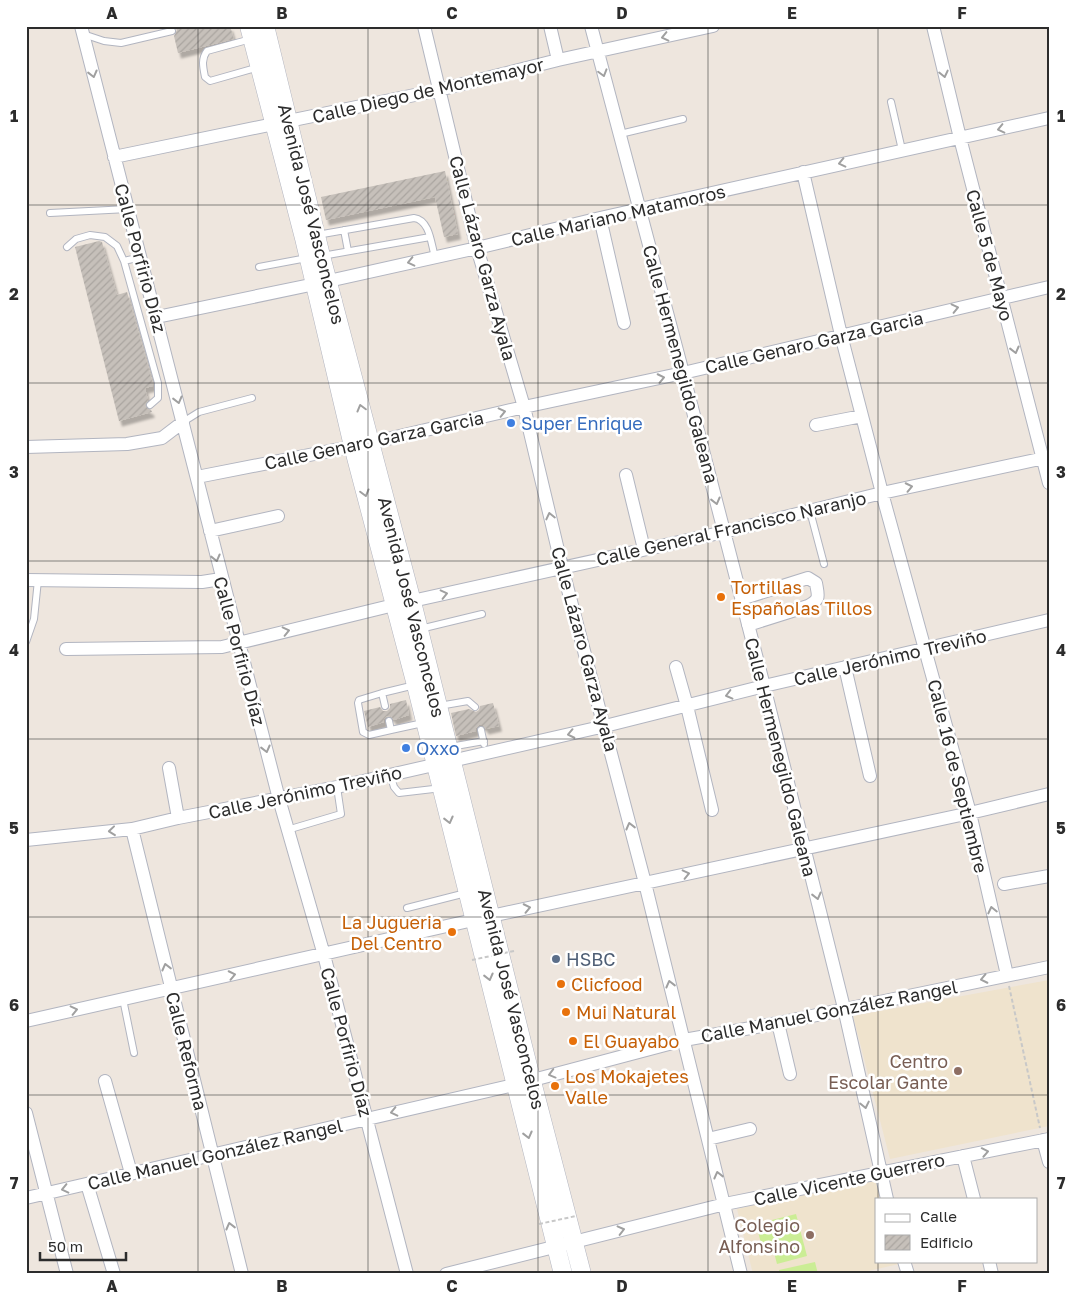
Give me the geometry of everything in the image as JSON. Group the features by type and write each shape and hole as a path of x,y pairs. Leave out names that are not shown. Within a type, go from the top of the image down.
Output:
{"main road":[{"name":"Avenida José Vasconcelos","path":"256,30 260,67 282,123"},
{"name":"Avenida José Vasconcelos","path":"256,30 282,123 361,444 394,605 410,632 449,787 492,916 500,957 582,1274"},
{"name":"Avenida José Vasconcelos","path":"361,444 412,602 410,632"},
{"name":"Avenida José Vasconcelos","path":"449,787 467,893 563,1274"}],"street":[{"name":"Calle Lázaro Garza Ayala","path":"424,26 477,248 524,407 562,567 605,726 741,1274"},
{"path":"550,26 558,60"},
{"name":"Calle Hermenegildo Galeana","path":"590,26 684,373 764,686 844,1008 887,1198"},
{"name":"Calle Diego de Montemayor","path":"114,157 439,90 558,60 597,53 713,26"},
{"name":"Calle 5 de Mayo","path":"933,26 1001,297 1045,458 1049,483"},
{"name":"Calle Porfirio Díaz","path":"82,28 287,830 324,955 408,1274"},
{"name":"Calle Mariano Matamoros","path":"157,317 321,283 600,218 1049,118"},
{"name":"Calle 16 de Septiembre","path":"803,172 841,334 882,493 970,813 1007,975"},
{"path":"600,218 624,323"},
{"name":"Calle Genaro Garza Garcia","path":"197,477 361,444 684,373 841,334 1049,287"},
{"path":"816,425 862,416"},
{"path":"26,447 127,444 162,438 183,422"},
{"name":"Calle General Francisco Naranjo","path":"66,649 222,647 394,605 644,548 724,532 882,493 1045,458"},
{"path":"626,475 644,548"},
{"path":"210,531 278,516"},
{"path":"741,599 808,578 816,583 818,596 816,602 748,626"},
{"path":"32,580 202,582 222,579"},
{"name":"Calle Jerónimo Treviño","path":"26,840 132,829 178,818 337,787 390,774 441,756 605,726 764,686 1049,620"},
{"path":"676,667 712,810"},
{"path":"845,667 870,776"},
{"path":"169,768 178,818"},
{"path":"26,1021 492,916 970,813 1049,794"},
{"name":"Calle Reforma","path":"132,829 242,1274"},
{"path":"1004,884 1049,876"},
{"name":"Calle Manuel González Rangel","path":"26,1198 514,1085 684,1040 778,1023 1049,967"},
{"path":"778,1023 790,1074"},
{"path":"106,1081 131,1174"},
{"path":"26,1113 67,1274"},
{"path":"708,1139 750,1129"},
{"path":"1046,1139 1049,1162"},
{"name":"Calle Vicente Guerrero","path":"446,1274 725,1204 1046,1139"},
{"path":"963,1156 974,1198"},
{"path":"86,1184 114,1274"},
{"path":"904,1262 908,1274"}],"lane":[{"path":"82,28 104,41 121,43 172,31"},
{"path":"256,30 207,51 202,65 205,77 210,81 260,67"},
{"path":"891,102 902,150"},
{"path":"620,134 683,119"},
{"path":"50,212 128,209"},
{"path":"310,237 414,218 422,220 426,225 435,257"},
{"path":"344,230 348,251"},
{"path":"67,247 76,239 90,235 105,237 117,246 124,261 158,383 158,398 150,405"},
{"path":"259,267 430,237"},
{"path":"124,261 141,257"},
{"path":"154,369 169,365"},
{"path":"183,422 199,412 252,398"},
{"path":"810,511 824,564"},
{"path":"26,642 34,619 32,580"},
{"path":"410,632 482,614"},
{"path":"423,682 358,700 364,732 369,735 391,730 468,701 475,707"},
{"path":"382,693 385,706"},
{"path":"389,721 391,730"},
{"path":"481,730 485,747"},
{"path":"390,774 394,787 399,793 449,787"},
{"path":"287,830 341,814 337,787"},
{"path":"406,908 484,889"},
{"path":"123,999 134,1053"}],"path":[{"path":"472,960 514,951"},
{"path":"1007,975 1046,1139"},
{"path":"539,1224 576,1216"}],"shaded area":[{"name":"Centro Escolar Gante","path":"1049,980 1049,1126 890,1159 853,1016"},
{"name":"Colegio Alfonsino","path":"878,1176 883,1198 875,1198 875,1262 898,1262 899,1264 855,1274 753,1274 737,1209"}],"green space":[{"path":"796,1214 807,1256 777,1264 772,1245 762,1247 756,1224"},
{"path":"815,1262 818,1274 779,1274 779,1270"}],"building":[{"path":"173,26 230,26 234,39 178,53 174,36 177,30"},
{"path":"445,171 458,234 444,237 435,197 326,220 321,197"},
{"path":"99,241 102,242 117,295 127,292 153,384 153,386 145,388 148,400 145,406 152,412 119,421 75,247"},
{"name":"Oxxo","path":"406,700 409,715 394,720 391,716 387,716 384,722 368,727 364,711 380,707 383,711 387,711 390,708 390,704"},
{"path":"493,703 499,726 486,729 483,725 479,725 476,731 456,736 451,713 469,709 476,712 480,706"}],"place":[{"name":"Super Enrique","path":"511,423"},
{"name":"Tortillas Españolas Tillos","path":"721,597"},
{"name":"Oxxo","path":"406,748"},
{"name":"La Jugueria Del Centro","path":"452,932"},
{"name":"HSBC","path":"556,959"},
{"name":"Clicfood","path":"561,984"},
{"name":"Mui Natural","path":"566,1012"},
{"name":"El Guayabo","path":"573,1041"},
{"name":"Centro Escolar Gante","path":"958,1071"},
{"name":"Los Mokajetes Valle","path":"555,1086"},
{"name":"Colegio Alfonsino","path":"810,1235"}]}
